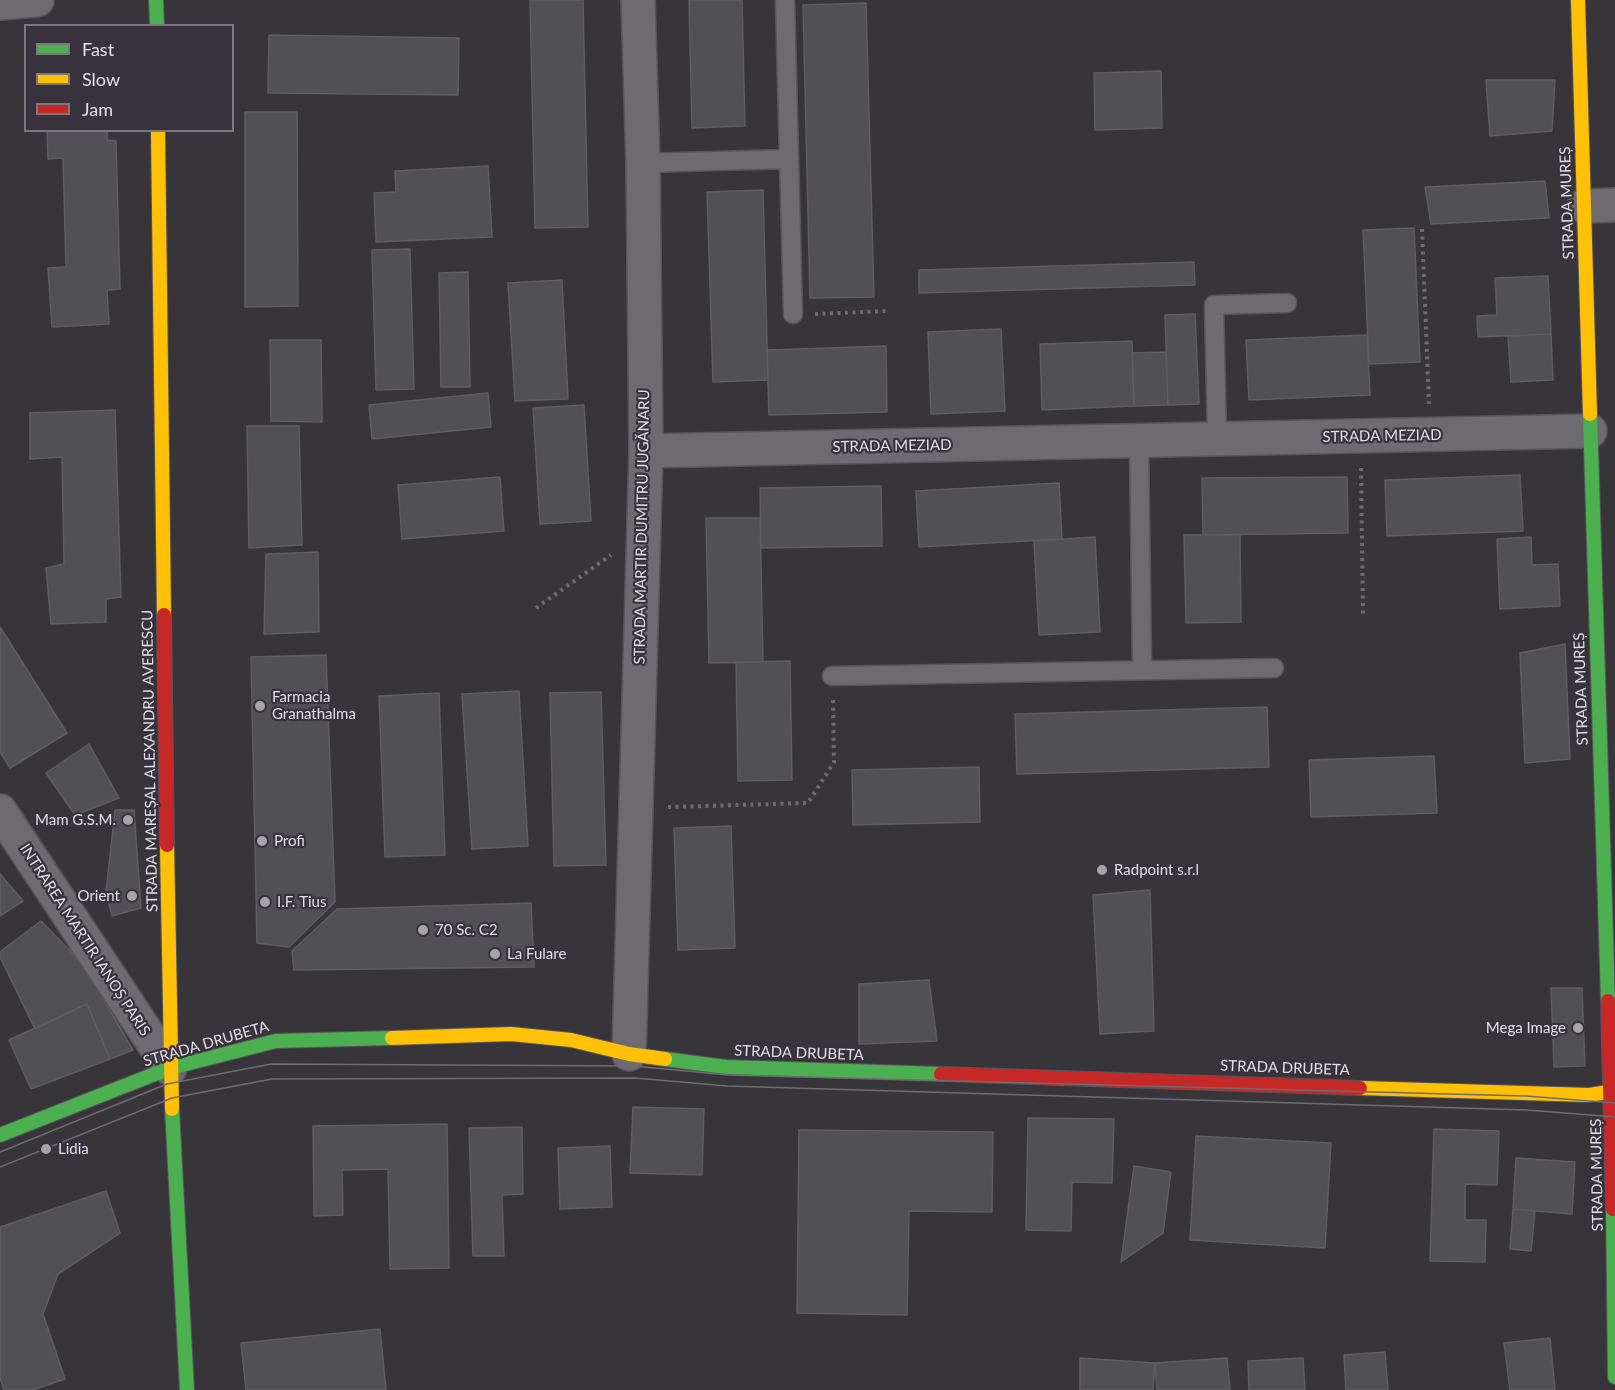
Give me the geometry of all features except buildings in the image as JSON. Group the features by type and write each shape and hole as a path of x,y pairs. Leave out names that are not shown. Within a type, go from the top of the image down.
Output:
{"street":[{"path":"0,3 37,0"},
{"path":"156,0 157,24"},
{"name":"STRADA MARTIR DUMITRU JUGĂNARU","path":"628,1054 646,451 643,163 638,0"},
{"name":"STRADA MUREȘ","path":"1578,0 1599,206 1590,432 1605,599 1615,1377"},
{"name":"STRADA MAREȘAL ALEXANDRU AVERESCU","path":"158,132 170,1068 187,1390"},
{"name":"STRADA MEZIAD","path":"646,451 1590,432"},
{"name":"INTRAREA MARTIR IANOȘ PARIS","path":"0,811 170,1068"},
{"name":"STRADA DRUBETA","path":"0,1135 170,1068 276,1041 511,1034 571,1040 628,1054 726,1067 1589,1095 1613,1091"}],"lane":[{"path":"785,0 793,314"},
{"path":"643,163 789,159"},
{"path":"1217,439 1214,305 1287,303"},
{"path":"1139,441 1142,670"},
{"path":"832,676 1274,668"}],"path":[{"path":"1422,229 1431,435"},
{"path":"793,314 887,312"},
{"path":"1360,436 1363,614"},
{"path":"536,608 644,532"},
{"path":"636,807 808,803 834,762 832,676"}],"tram line":[{"path":"0,1152 167,1084 271,1064 634,1066 728,1075 1526,1096 1615,1103"},
{"path":"0,1167 172,1098 272,1079 635,1078 727,1086 1527,1110 1615,1117"}],"traffic: fast":[{"path":"156,0 157,24"},
{"path":"1590,414 1608,1001"},
{"path":"0,1135 170,1068 276,1041 392,1038"},
{"path":"665,1059 726,1067 941,1074"},
{"path":"172,1109 187,1390"},
{"path":"1613,1209 1615,1377"}],"traffic: slow":[{"path":"1578,0 1590,414"},
{"path":"158,132 164,615"},
{"path":"167,845 172,1109"},
{"path":"392,1038 511,1034 571,1040 629,1054 665,1059"},
{"path":"1360,1088 1589,1095 1615,1091"}],"traffic: jam":[{"path":"164,615 167,845"},
{"path":"1608,1001 1613,1209"},
{"path":"941,1074 1360,1088"}],"place":[{"name":"Farmacia Granathalma","path":"260,706"},
{"name":"Mam G.S.M.","path":"128,820"},
{"name":"Profi","path":"262,841"},
{"name":"Radpoint s.r.l","path":"1102,870"},
{"name":"Orient","path":"132,896"},
{"name":"I.F. Tius","path":"265,902"},
{"name":"70 Sc. C2","path":"423,930"},
{"name":"La Fulare","path":"495,954"},
{"name":"Mega Image","path":"1578,1028"},
{"name":"Lidia","path":"46,1149"}]}
